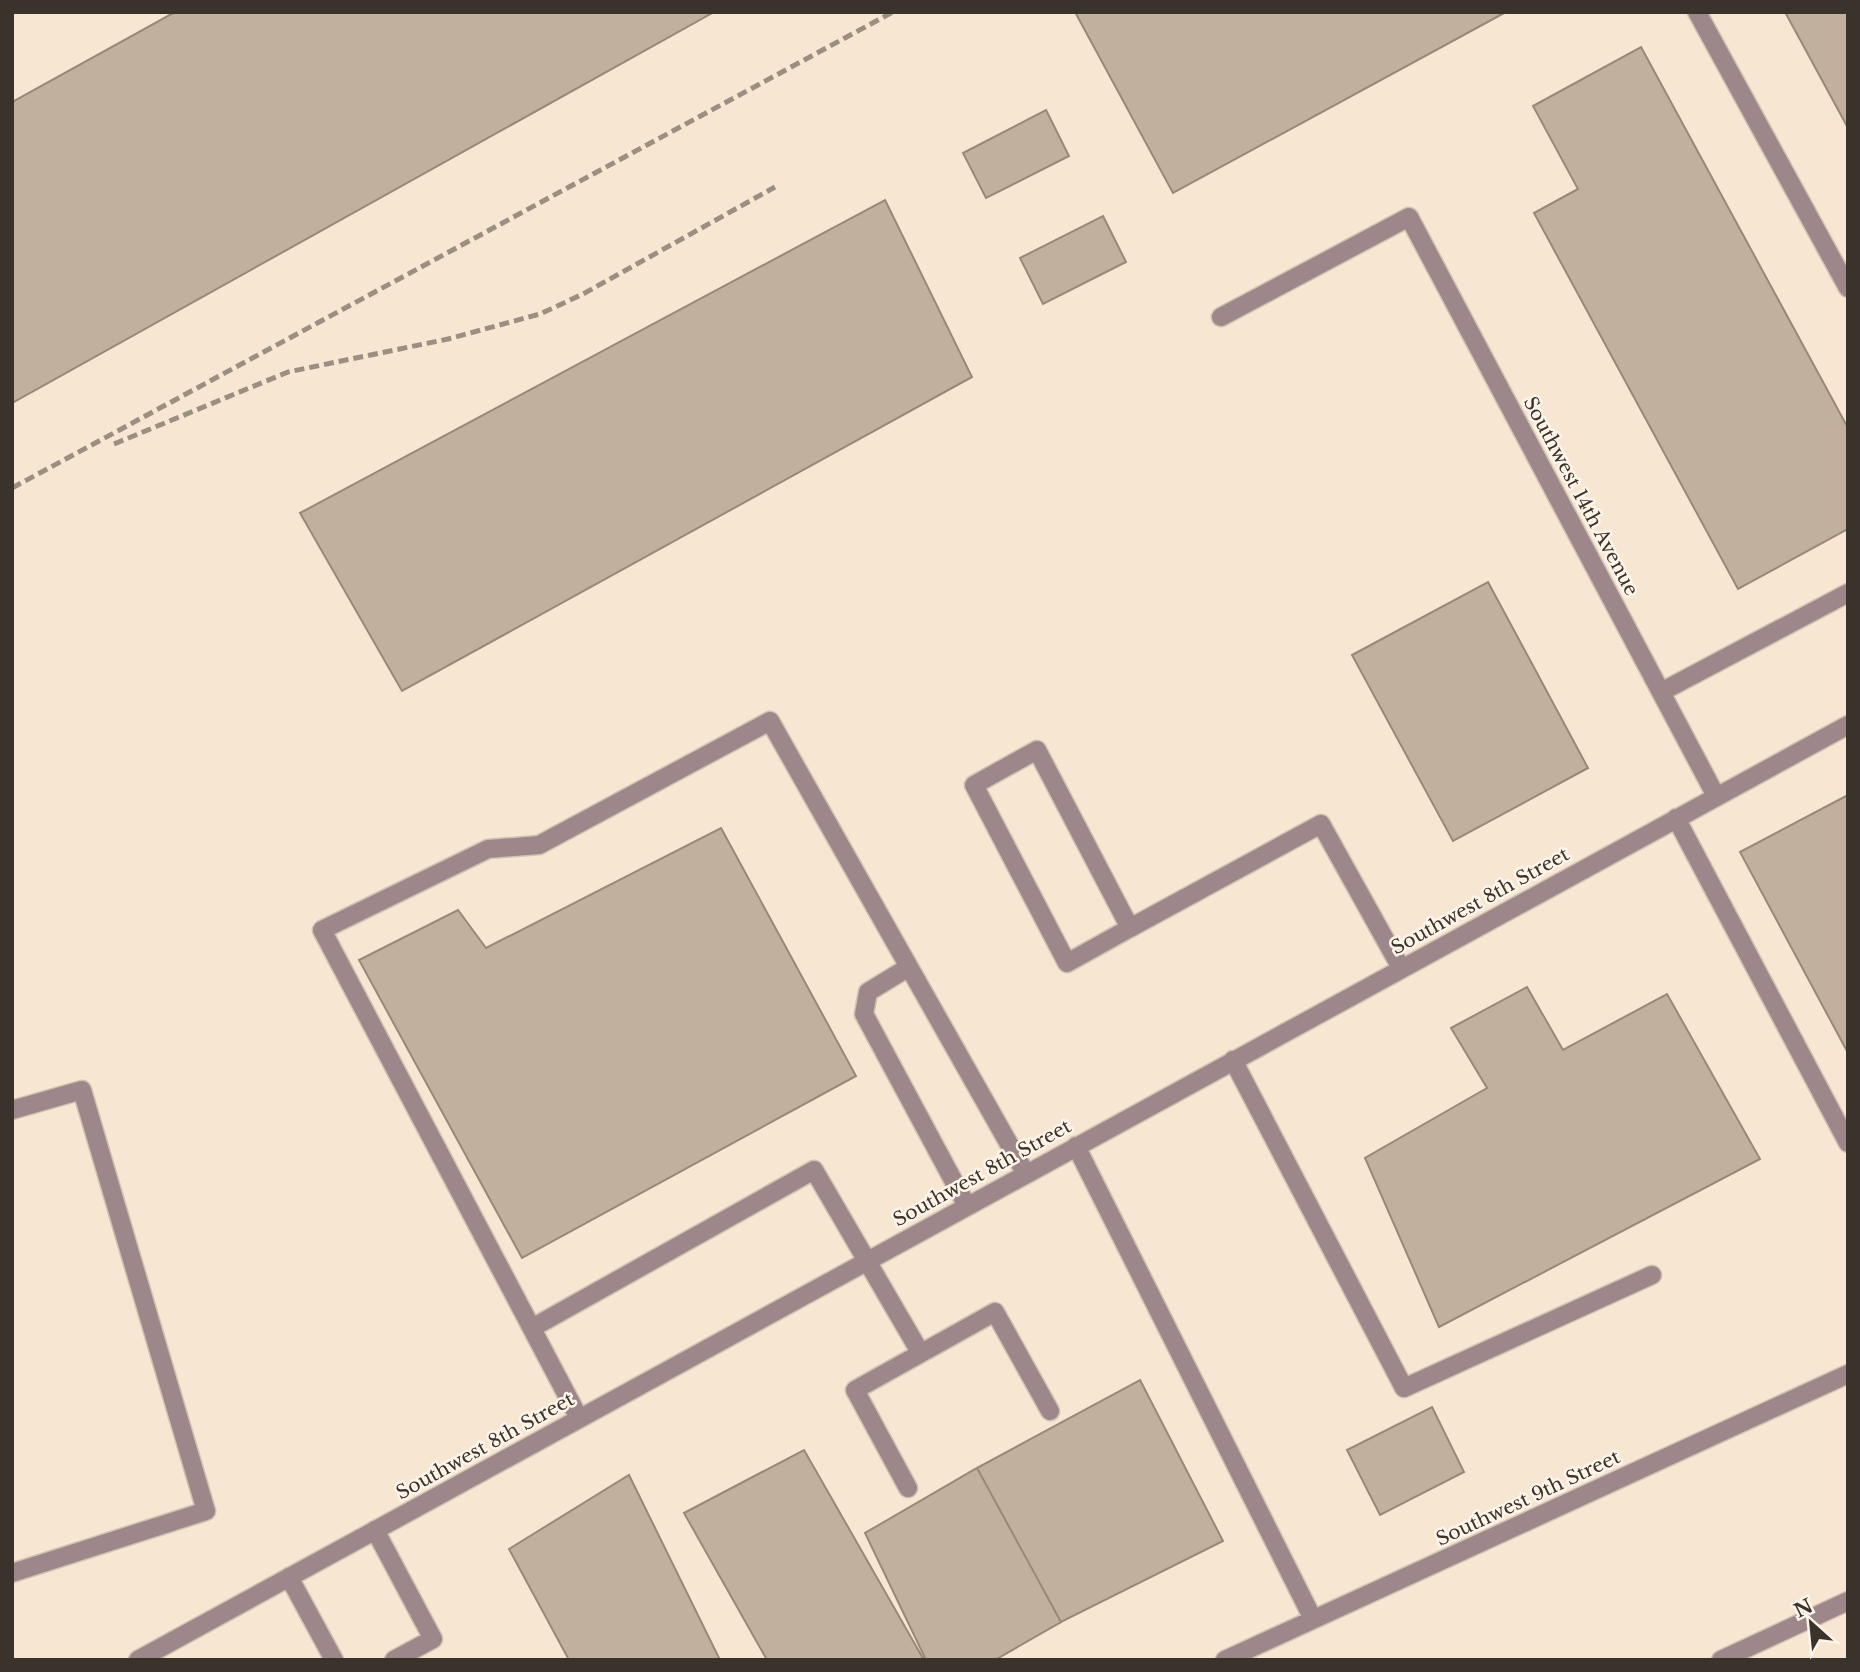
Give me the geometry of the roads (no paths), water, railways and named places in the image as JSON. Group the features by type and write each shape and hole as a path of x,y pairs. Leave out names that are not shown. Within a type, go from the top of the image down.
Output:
{"street":[{"path":"1698,12 1848,288"},
{"name":"Southwest 14th Avenue","path":"1221,317 1409,217 1716,796"},
{"path":"1661,692 1848,593"},
{"path":"579,1418 322,930 488,849 539,845 770,721 1026,1174"},
{"name":"Southwest 8th Street","path":"138,1660 1848,724"},
{"path":"1130,928 1037,750 974,785 1067,963 1321,824 1401,968"},
{"path":"1676,818 1848,1143"},
{"path":"909,967 867,992 864,1014 967,1206"},
{"path":"1233,1060 1404,1388 1652,1275"},
{"path":"12,1110 82,1090 206,1511 12,1573"},
{"path":"1076,1146 1313,1619"},
{"path":"532,1328 814,1170 919,1352"},
{"path":"908,1488 855,1390 919,1352 995,1312 1050,1411"},
{"name":"Southwest 9th Street","path":"1225,1660 1848,1374"},
{"path":"375,1530 433,1639 394,1660"},
{"path":"289,1577 334,1660"},
{"path":"1721,1660 1848,1601"}],"railway":[{"path":"12,488 893,12"},
{"path":"114,444 288,372 448,339 540,314 583,294 775,187"}]}
